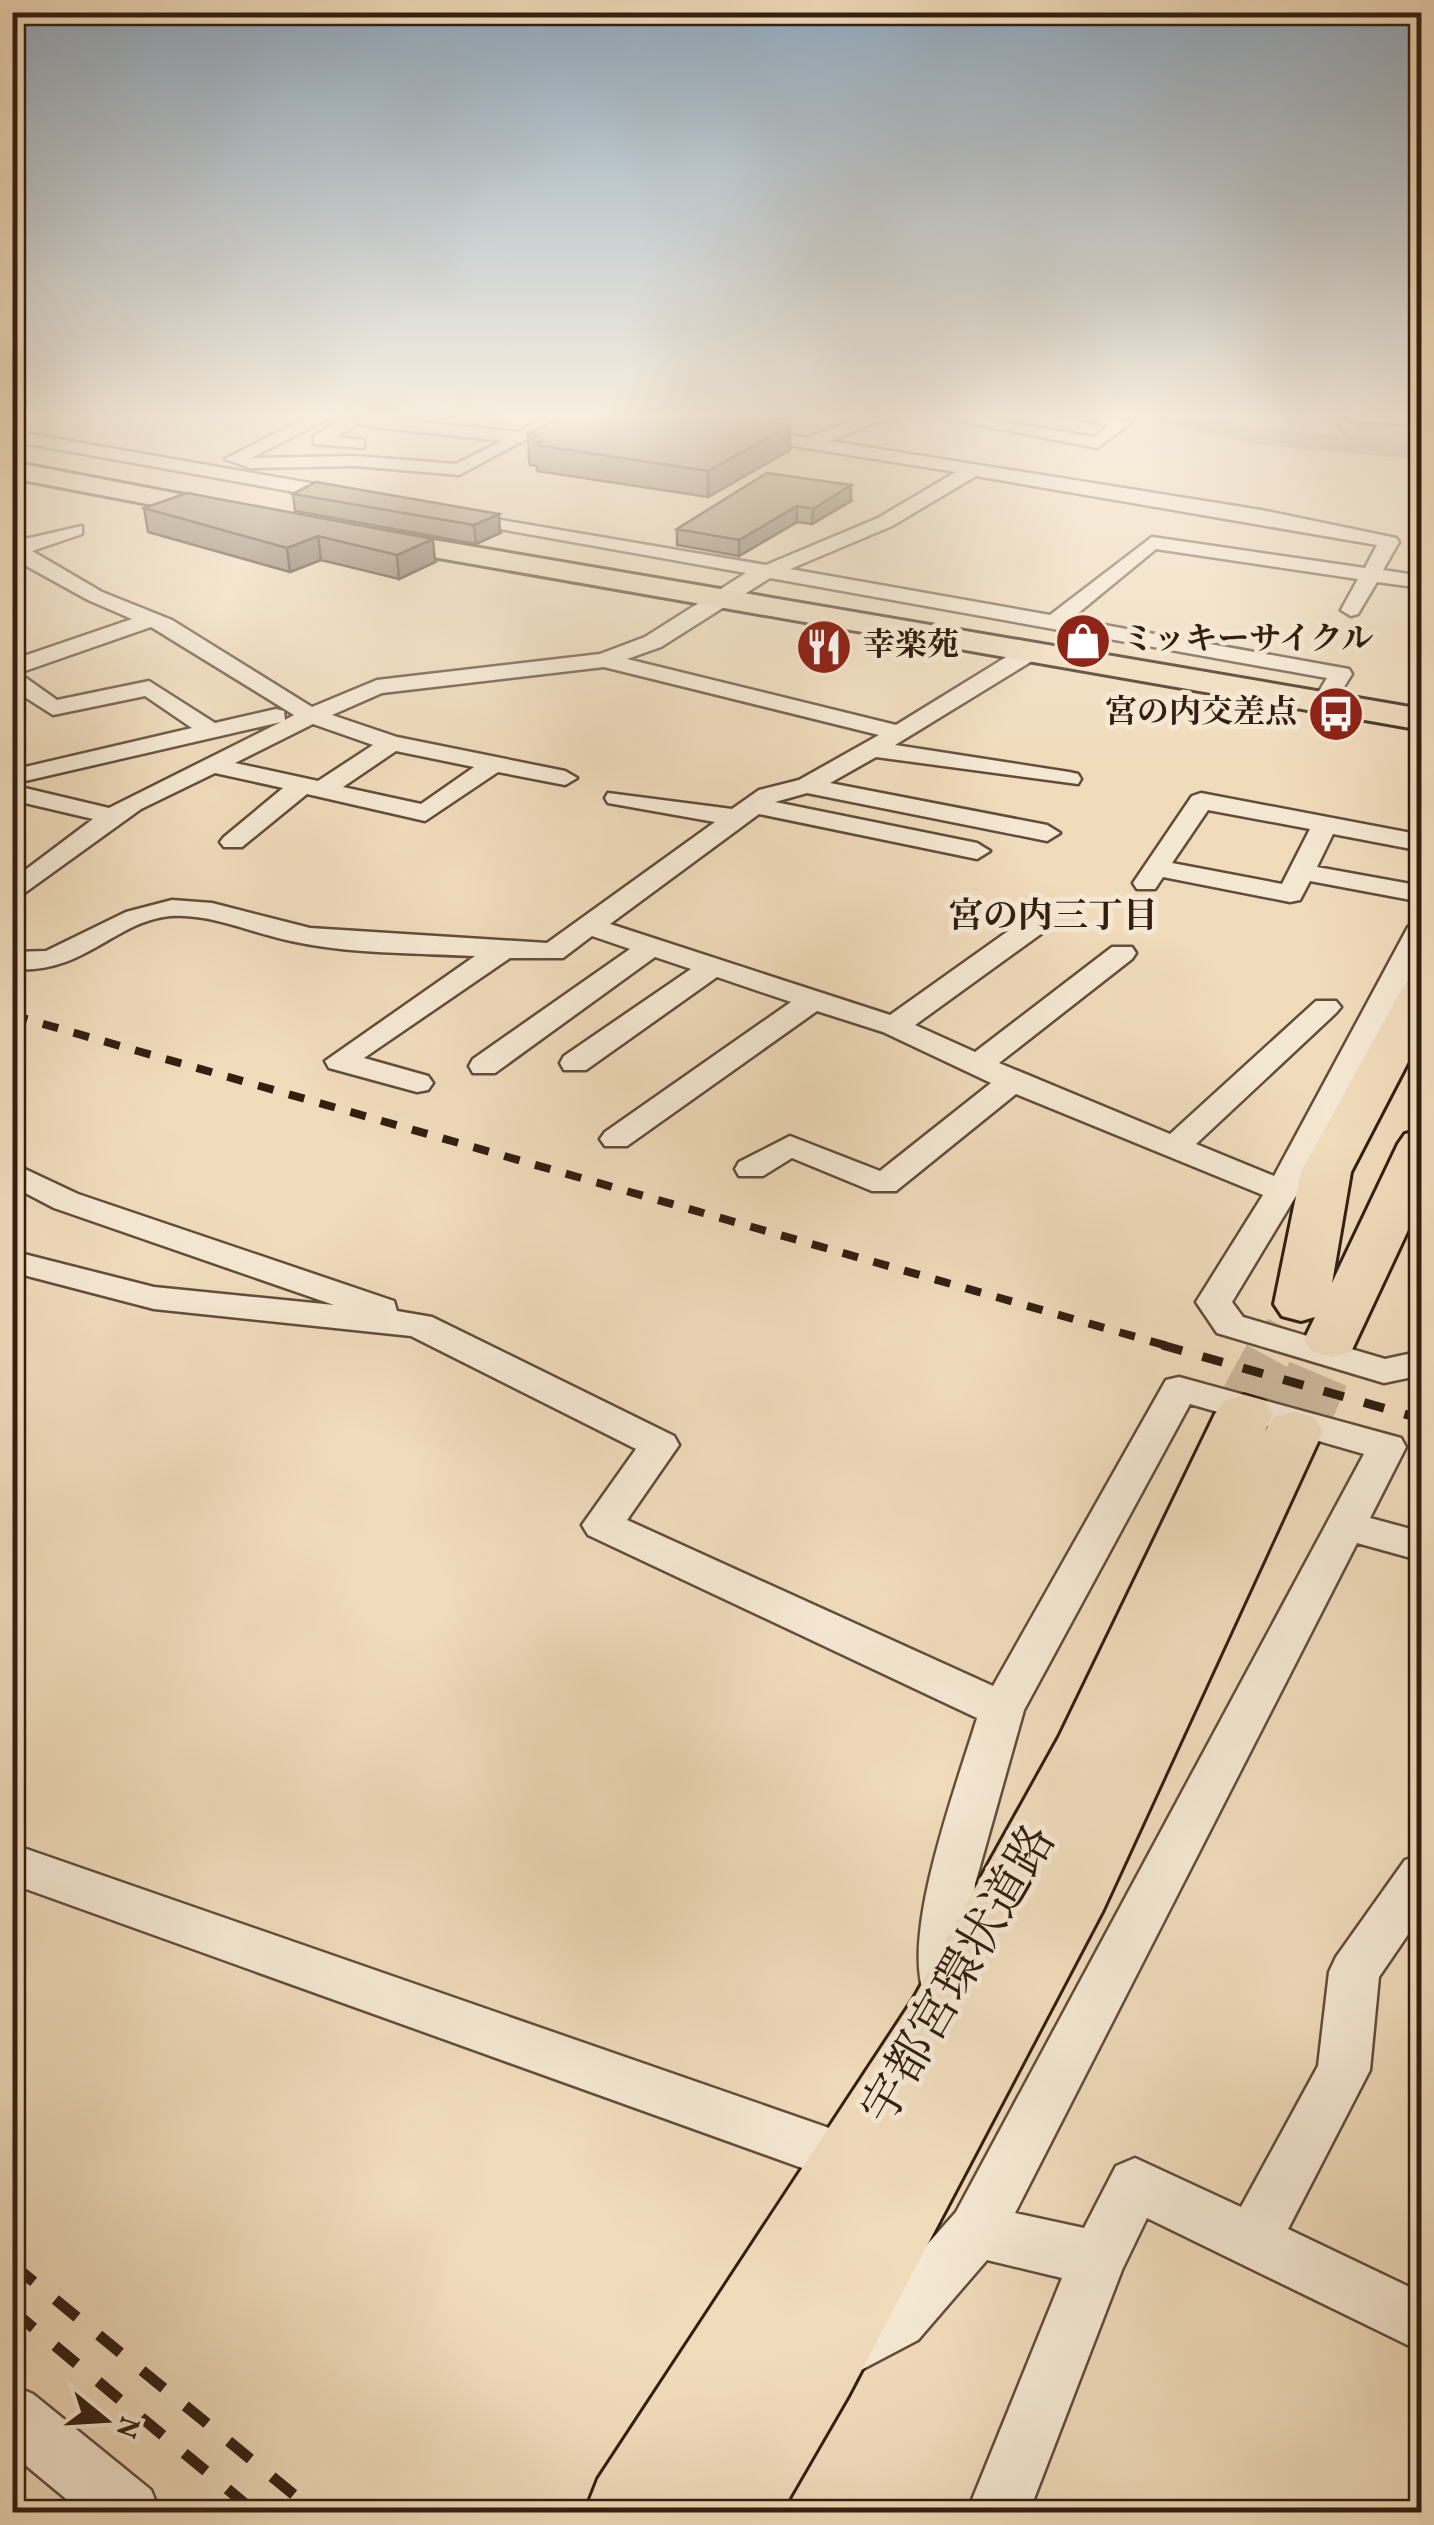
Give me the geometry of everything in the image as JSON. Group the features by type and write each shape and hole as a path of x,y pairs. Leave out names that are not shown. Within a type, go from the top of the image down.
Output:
{"highway":[{"path":"402,535 718,598 1422,720"},
{"path":"1316,1324 1326,1172 1422,992"},
{"path":"1316,1324 1422,1053"},
{"path":"1316,1324 1422,1144"},
{"path":"1316,1324 1422,1231"},
{"name":"宇都宮環状道路","path":"631,2512 941,2022 1269,1423 1077,1889 817,2366 730,2512"}],"street":[{"path":"14,550 60,535"},
{"path":"563,535 1058,620 1341,674 1323,703"},
{"path":"12,777 306,713 378,687 604,660 653,642 718,598 768,571 854,535"},
{"path":"1349,535 1390,542 1351,610"},
{"path":"1058,620 1152,543 1422,582"},
{"path":"14,550 95,596 151,620 306,713 392,744 565,778"},
{"path":"12,668 151,620"},
{"path":"12,960 25,962 78,950 154,911 202,911 306,936 553,952 768,795 807,786 866,748 980,687 1029,652"},
{"path":"604,660 896,732"},
{"path":"12,678 53,708 149,688 213,732"},
{"path":"12,894 26,870 112,816 306,713"},
{"path":"233,842 312,787 392,744"},
{"path":"866,748 1070,779"},
{"path":"213,764 424,813 494,764"},
{"path":"807,786 1046,833"},
{"path":"12,792 112,816"},
{"path":"618,798 746,811 977,851"},
{"path":"1325,824 1290,894 1151,876 1201,801 1325,824 1422,843"},
{"path":"1302,872 1422,894"},
{"path":"894,1026 1035,925"},
{"path":"592,927 894,1026 1012,1081 1282,1191"},
{"path":"1422,928 1282,1191 1214,1302 1230,1325 1384,1370 1422,1363"},
{"path":"484,1066 652,947"},
{"path":"417,1082 340,1061 504,949"},
{"path":"978,1065 1122,953"},
{"path":"575,1063 713,967"},
{"path":"616,1138 812,1000"},
{"path":"1174,1147 1326,1007"},
{"path":"750,1169 790,1146 884,1184 1012,1081"},
{"path":"12,1173 66,1201 337,1291 420,1324 660,1446 602,1524 1002,1710"},
{"path":"12,1261 154,1298 420,1324"},
{"path":"817,2366 898,2320 976,2230 1387,1447 1179,1388 1002,1710 951,1884 941,2022"},
{"path":"1346,1526 1422,1548"},
{"path":"12,1864 854,2162"},
{"path":"1252,2240 1344,2070 1354,1972 1422,1874"},
{"path":"998,2512 1098,2259 1136,2184 1422,2323"},
{"path":"976,2230 1098,2259"},
{"path":"12,2416 129,2512"}],"building":[{"path":"240,535 411,535 433,539 397,555 318,536 287,548"},
{"path":"710,535 748,535 739,540"}],"tunnel":[{"path":"1281,1347 1290,1330"},
{"path":"1329,1347 1332,1340"},
{"path":"1244,1414 1282,1345"},
{"path":"1294,1431 1330,1345"}],"railway":[{"path":"12,1015 1171,1347"},
{"path":"1162,1345 1422,1419"},
{"path":"12,2264 315,2512"},
{"path":"12,2310 255,2512"}],"place":[{"name":"ミッキーサイクル","path":"1083,641"},
{"name":"幸楽苑","path":"824,647"},
{"name":"宮の内交差点","path":"1336,714"}],"district":[{"name":"宮の内三丁目","path":"1053,918"}]}
